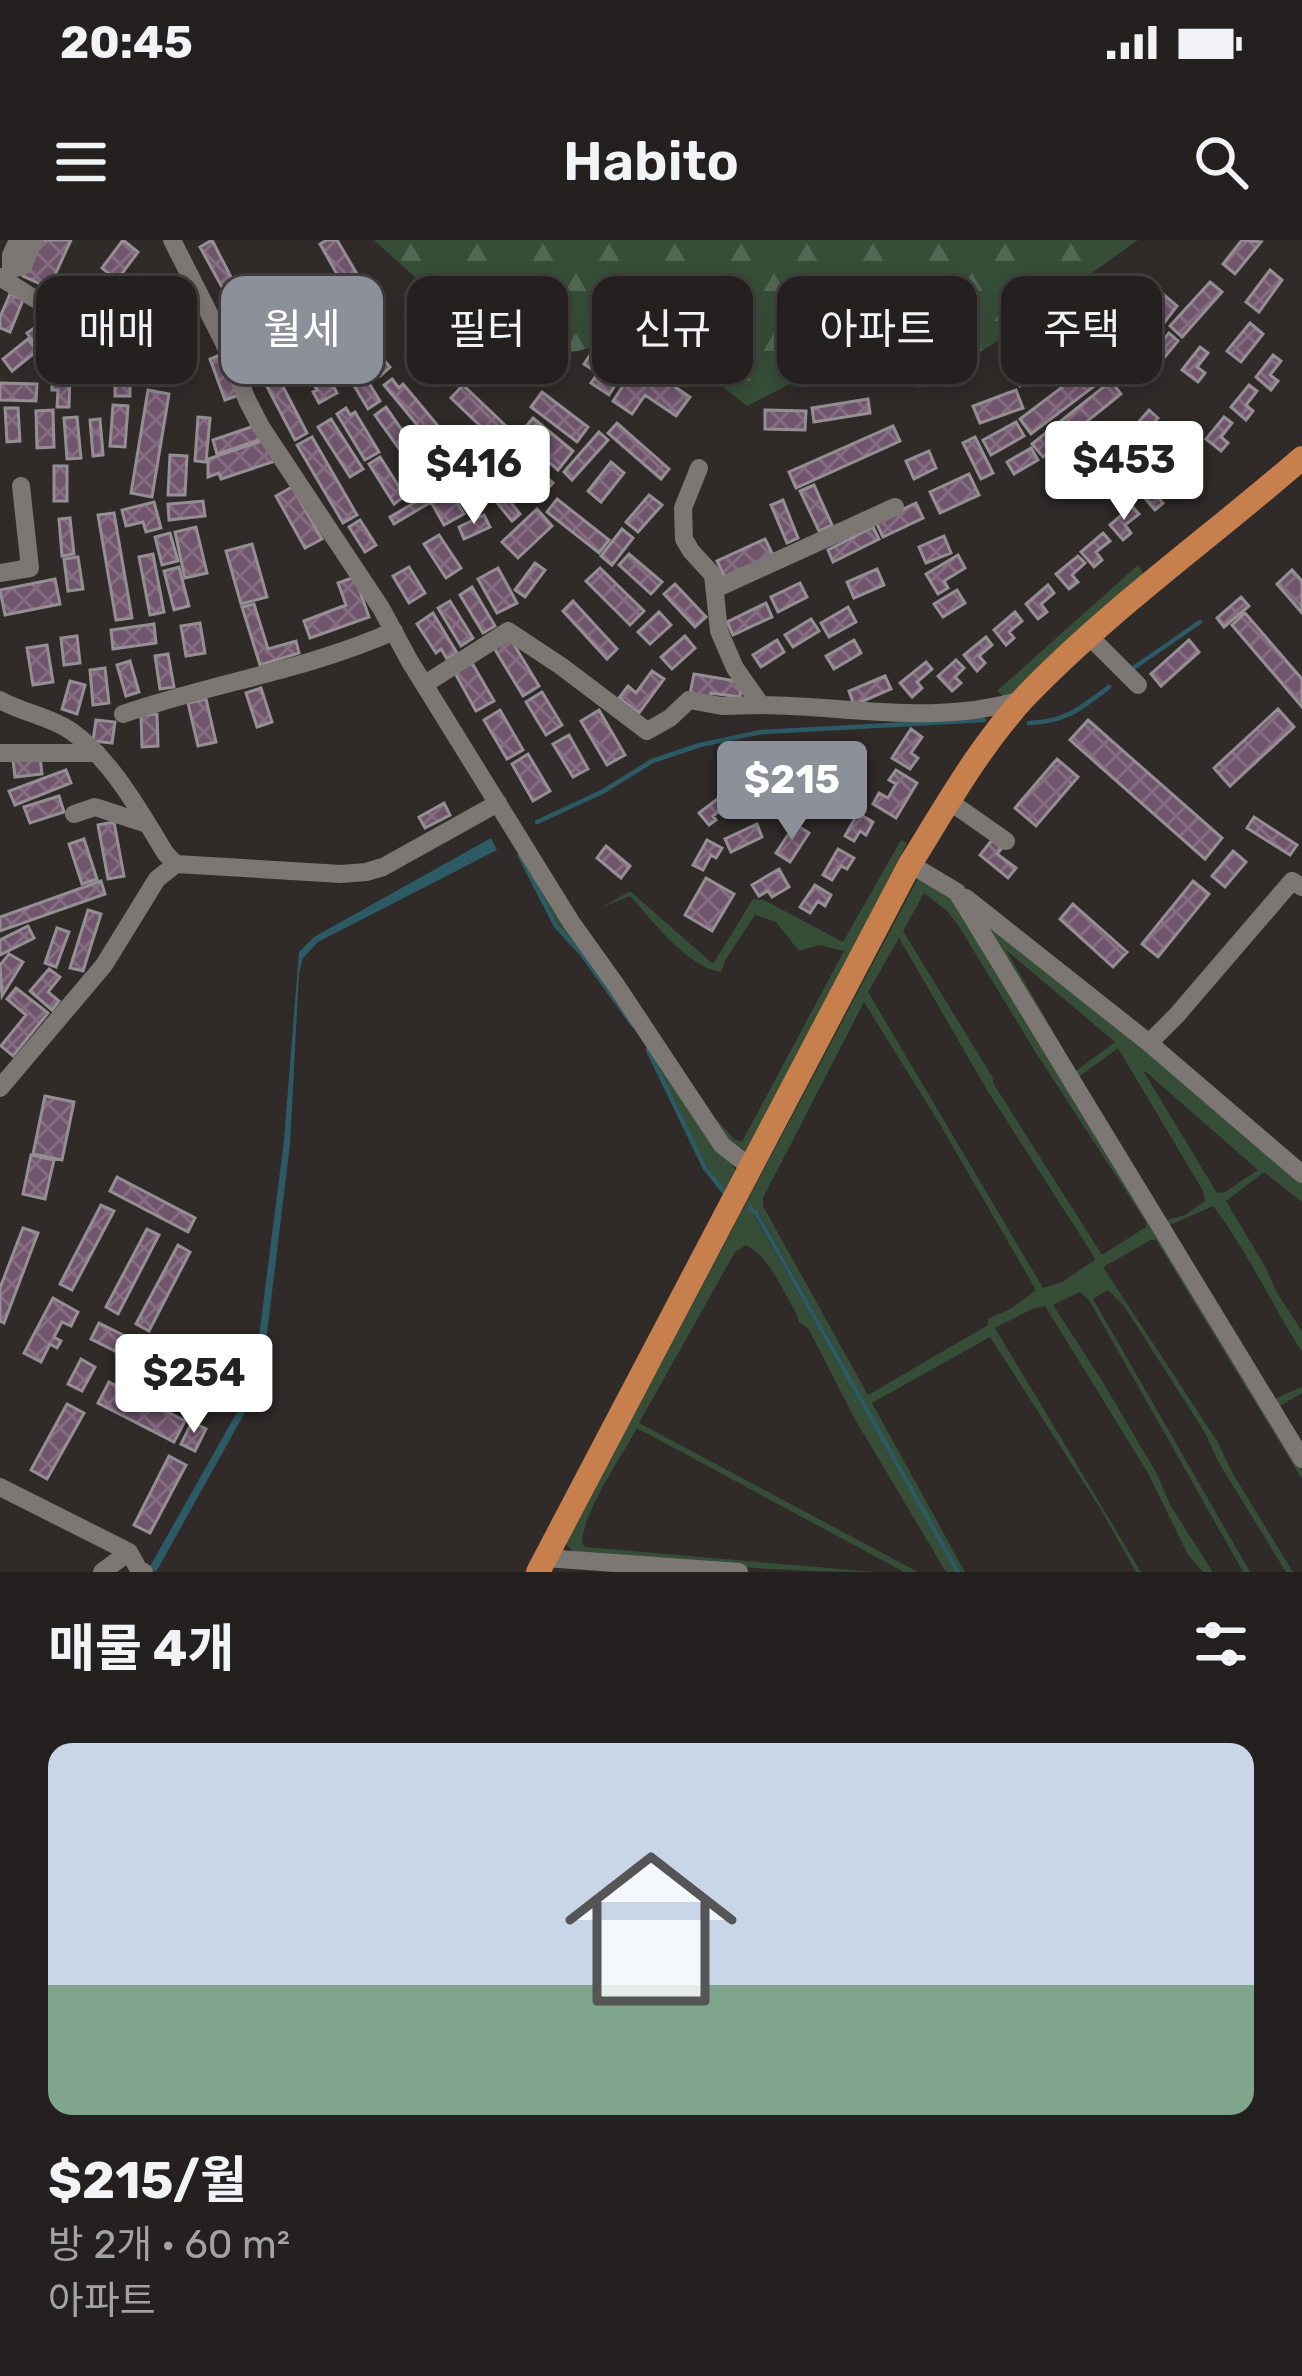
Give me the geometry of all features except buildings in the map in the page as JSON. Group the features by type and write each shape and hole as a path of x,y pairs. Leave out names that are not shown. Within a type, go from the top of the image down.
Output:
{"main road":[{"path":"542,1565 910,865 949,801 1022,700 1302,458"}],"street":[{"path":"6,275 18,240"},
{"path":"6,275 23,266 34,240"},
{"path":"172,240 261,428 355,568 571,922 722,1145 750,1167"},
{"path":"6,275 35,299"},
{"path":"699,468 683,508 682,527 691,551 713,575 715,612 728,654 761,705"},
{"path":"0,573 30,568 21,486"},
{"path":"715,589 895,507"},
{"path":"123,714 346,652 394,631"},
{"path":"425,684 508,631 647,731 688,700 906,716 981,710 1022,700"},
{"path":"1090,637 1138,685"},
{"path":"0,700 48,718 97,753 176,864 366,872 498,803"},
{"path":"0,753 97,753"},
{"path":"949,801 1006,841"},
{"path":"74,814 95,807 147,824"},
{"path":"0,1088 75,1002 157,879 176,864"},
{"path":"910,865 957,892 1149,1043 1302,1174"},
{"path":"1149,1043 1297,884"},
{"path":"957,892 1302,1459"},
{"path":"0,1486 137,1565"},
{"path":"102,1572 137,1565"},
{"path":"542,1565 739,1572"}],"green space":[{"path":"374,240 1138,240 1088,276 1001,276 1001,338 977,354 977,276 777,276 777,384 790,384 747,406 720,384 753,384 753,276 592,276 592,347 568,354 568,276 414,276"},
{"path":"1138,565 1143,574 1007,700 997,691"},
{"path":"901,840 907,843 748,1154 727,1137 707,1109 742,1142 844,951 819,945 799,951 776,922 755,915 721,972 684,953 630,896 601,908 630,891 713,964 753,899 764,900 843,942"},
{"path":"518,846 737,1171 725,1192 641,1034 549,910"},
{"path":"918,878 950,893 1302,1470 1302,1479 1156,1240 1103,1267 1217,1441 1293,1572 1286,1572 1204,1431 1124,1306 1108,1290 1093,1299 1250,1572 1243,1572 1089,1300 1080,1292 1053,1305 1213,1572 1203,1572 1188,1555 1148,1473 1045,1306 995,1328 1141,1572 1136,1572 990,1337 872,1403 965,1572 960,1572 752,1206 956,1572 946,1572 856,1421 808,1328 799,1322 769,1266 746,1245 735,1252 639,1423 918,1572 904,1572 637,1428 588,1518 582,1544 586,1547 874,1572 648,1559 573,1552 566,1544","holes":["924,893 960,928 1146,1222 1146,1227 1102,1255 903,931","899,938 987,1090 1095,1260 1062,1282 1043,1288 868,992","864,1002 1036,1290 988,1319 988,1325 868,1395 763,1206"]},
{"path":"985,926 1010,940 1302,1181 1302,1202 1264,1172 1226,1201 1302,1331 1302,1352 1213,1206 1169,1229 1274,1399 1302,1387 1302,1393 1278,1407 1302,1446 1302,1455","holes":["1006,950 1115,1042 1076,1071","1118,1048 1205,1201 1167,1220 1080,1076","1144,1072 1258,1170 1217,1193"]}],"water":[{"path":"491,838 497,850 318,942 303,958 290,1144 262,1375 156,1572 149,1568 253,1384 284,1140 299,952 314,937"}],"waterway":[{"path":"1132,669 1200,622"},
{"path":"1029,723 1063,717 1109,687"},
{"path":"537,822 602,792 652,761 700,745 761,732 984,720"},
{"path":"520,856 556,926 633,1025"},
{"path":"648,1050 705,1168 724,1192"},
{"path":"750,1208 958,1572"}]}
